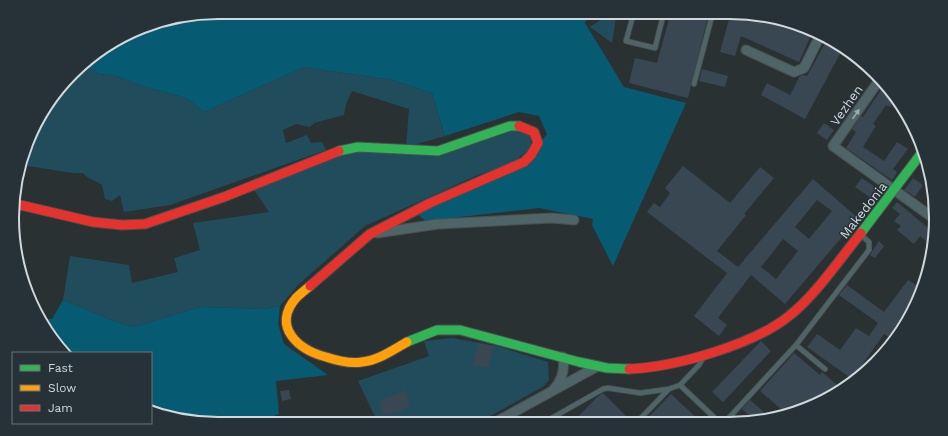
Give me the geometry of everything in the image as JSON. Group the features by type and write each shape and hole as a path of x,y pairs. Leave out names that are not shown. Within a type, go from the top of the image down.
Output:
{"street":[{"path":"746,50 794,72 804,68 818,40"},
{"name":"Vezhen","path":"877,84 833,146 896,189"},
{"name":"Makedonia","path":"19,205 93,222 122,225 145,224 224,197 348,148 358,147 438,151 510,126 520,125 530,128 536,134 538,141 536,149 531,157 524,162 430,203 370,234 296,298 290,307 287,319 288,331 295,342 310,352 329,359 348,363 373,361 428,332 454,329 598,366 620,369 651,368 705,354 748,338 783,321 806,300 861,235 919,157"},
{"path":"896,189 929,215"},
{"path":"370,234 438,224 552,218 574,220"},
{"path":"551,392 562,377 564,367 563,357"},
{"path":"505,417 598,366"}],"lane":[{"path":"632,19 626,41 655,48 662,19"},
{"path":"694,84 711,19"},
{"path":"730,417 796,345 869,250 869,242 861,235"},
{"path":"796,345 825,369"},
{"path":"554,417 603,389 608,388 640,393 669,389 680,385 699,365 705,354"},
{"path":"680,385 714,417"},
{"path":"642,417 669,389"}],"shaded area":[{"path":"205,19 587,19 585,23 624,87 686,103 613,266 592,225 593,219 539,208 426,221 414,212 528,159 547,134 539,116 519,112 445,136 432,93 392,80 304,67 204,112 187,98 145,87 114,75 99,74 88,67 118,46 142,34 166,26"},
{"path":"602,19 616,19 612,43 590,27"},
{"path":"88,67 99,74 114,75 145,87 187,98 204,112 304,67 392,80 432,93 445,136 406,147 409,109 352,91 346,104 344,115 314,123 310,127 296,124 283,130 286,143 307,135 311,143 322,142 326,150 170,205 124,212 120,195 112,201 105,199 102,185 87,177 83,173 73,173 26,166 34,142 46,118 68,87"},
{"path":"517,128 531,134 531,148 512,163 478,175 365,226 299,284 280,306 262,309 200,307 134,327 116,322 63,300 70,256 129,265 132,283 178,272 174,258 200,250 193,223 269,212 252,187 359,149 418,155"},
{"path":"63,300 116,322 134,327 200,307 262,309 280,306 278,324 284,344 328,375 276,381 279,414 271,417 205,417 179,413 152,405 152,352 71,352 47,319 52,319"},
{"path":"452,338 497,346 548,362 549,380 544,386 489,417 375,417 358,381 429,356 424,341"}],"building":[{"path":"669,19 707,19 688,98 629,83 635,58 657,63"},
{"path":"729,19 743,19 769,23 811,36 799,62 741,36 735,56 720,52"},
{"path":"825,44 841,53 805,119 761,95 767,83 790,95 800,76 807,76"},
{"path":"702,69 728,76 725,87 699,81"},
{"path":"882,89 892,103 890,107 886,105 873,124 876,126 863,147 884,161 897,142 908,149 893,169 897,172 892,180 846,148 856,132 852,129 861,116 863,117"},
{"path":"824,123 834,130 827,140 817,133"},
{"path":"683,166 730,203 760,167 774,178 744,214 746,215 717,251 738,267 813,179 858,218 785,304 751,275 718,318 727,325 719,336 694,316 727,273 647,212 654,203 660,207 670,193 665,188","holes":["817,200 832,211 809,239 795,227","783,239 798,251 776,279 761,267"]},
{"path":"862,178 878,189 871,198 855,187"},
{"path":"913,178 923,185 915,197 904,190"},
{"path":"897,202 929,229 927,242 920,236 914,244 897,230 901,226 894,221 900,214 892,208"},
{"path":"879,241 884,246 875,258 870,255"},
{"path":"908,280 917,286 902,318 889,337 884,334 858,370 849,377 807,347 817,334 840,350 856,328 869,336 878,323 839,295 847,285 884,312"},
{"path":"761,341 771,351 723,402 712,392"},
{"path":"478,343 493,346 488,368 473,365"},
{"path":"794,353 820,375 822,372 838,385 806,402 782,410 760,391"},
{"path":"289,390 291,399 282,401 280,391"},
{"path":"405,390 410,406 395,414 394,412 383,416 379,401"},
{"path":"603,393 627,417 578,417 597,397"},
{"path":"671,394 696,417 649,417"},
{"path":"750,400 766,414 750,416 742,409"}],"traffic: fast":[{"path":"339,151 358,147 438,151 510,126 519,126"},
{"path":"861,233 919,157"},
{"path":"407,342 437,330 460,330 579,362 607,368 629,369"}],"traffic: slow":[{"path":"310,286 296,298 289,309 286,318 287,328 292,336 306,349 335,360 358,363 380,357 407,342"}],"traffic: jam":[{"path":"310,286 370,234 430,203 524,162 531,155 538,143 534,132 519,126"},
{"path":"19,205 93,222 122,225 145,224 224,197 339,151"},
{"path":"629,369 668,364 713,353 735,345 774,327 808,299 861,233"}]}
